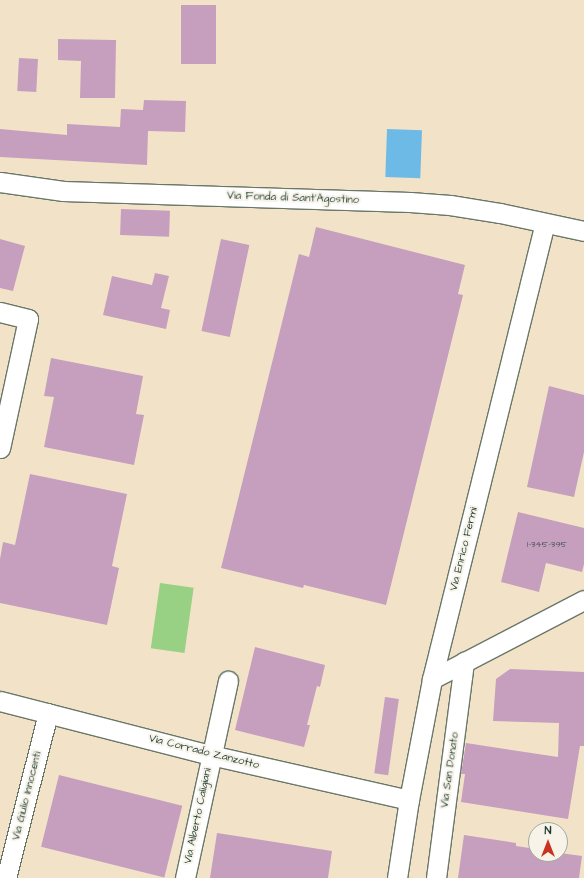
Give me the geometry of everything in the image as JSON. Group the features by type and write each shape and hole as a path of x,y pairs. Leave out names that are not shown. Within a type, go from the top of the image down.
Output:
{"street":[{"name":"Via Fonda di Sant'Agostino","path":"0,182 63,191 410,202 450,205 500,213 545,224 584,231"},
{"name":"Via Enrico Fermi","path":"397,878 409,800 432,679 545,224"},
{"path":"0,312 28,319 0,448"},
{"path":"432,679 584,600"},
{"name":"Via San Donato","path":"436,878 464,662"},
{"name":"Via Alberto Caligiani","path":"185,878 228,681"},
{"name":"Via Corrado Zanzotto","path":"0,701 212,755 409,800"},
{"name":"Via Giulio Innocenti","path":"6,878 48,713"}],"green space":[{"path":"160,583 194,588 184,653 151,648"}],"water":[{"path":"387,129 422,130 420,178 385,177"}],"building":[{"path":"181,5 216,5 216,64 181,64"},
{"path":"58,39 116,40 115,98 80,98 81,61 58,60"},
{"path":"19,58 38,59 36,92 17,91"},
{"path":"144,100 186,101 185,132 148,131 147,165 0,157 0,129 67,135 67,124 120,127 121,109 143,110"},
{"path":"121,209 170,211 169,237 120,235"},
{"path":"316,227 465,265 458,294 463,295 386,605 304,585 303,588 221,568 299,254 309,257"},
{"path":"0,239 25,246 13,291 0,288"},
{"path":"221,239 249,245 230,337 201,331"},
{"path":"155,273 169,276 161,308 170,310 166,329 103,315 112,276 152,285"},
{"path":"51,358 143,376 136,414 144,415 134,465 44,447 54,397 44,396"},
{"path":"549,386 584,395 584,452 574,497 527,487"},
{"path":"30,474 127,494 112,566 119,568 107,625 0,603 0,559 3,542 15,545"},
{"path":"518,512 584,528 584,564 582,572 546,563 539,592 501,582"},
{"path":"255,647 325,665 320,687 317,686 307,725 310,725 304,747 235,730"},
{"path":"510,669 584,672 584,746 580,746 568,819 461,802 465,774 461,774 466,743 558,757 559,723 493,721 496,679"},
{"path":"385,697 399,699 388,775 374,773"},
{"path":"59,775 182,806 164,878 41,847"},
{"path":"217,833 332,851 328,878 210,878"},
{"path":"464,835 516,843 516,846 528,848 528,862 568,862 568,854 582,856 579,878 458,878"}]}
